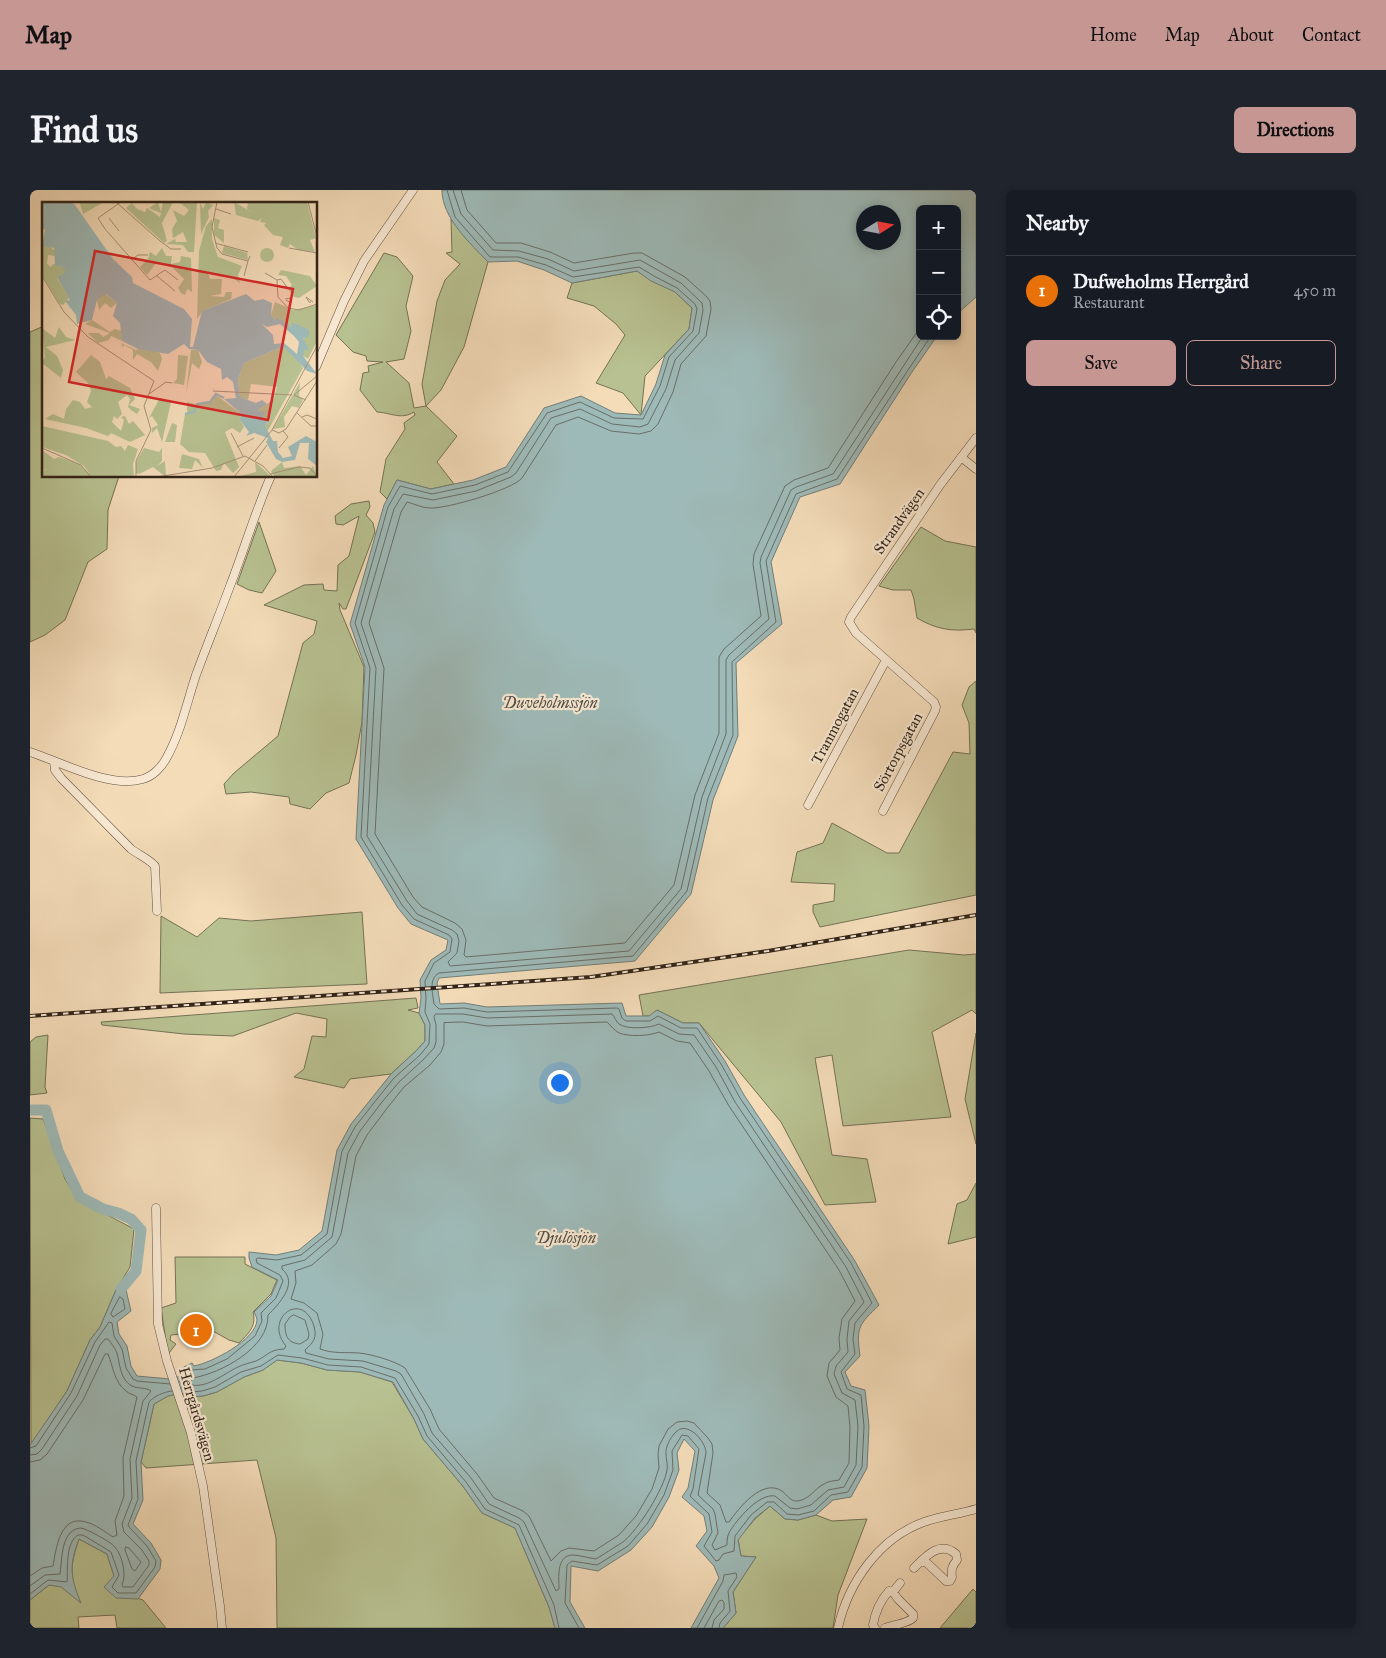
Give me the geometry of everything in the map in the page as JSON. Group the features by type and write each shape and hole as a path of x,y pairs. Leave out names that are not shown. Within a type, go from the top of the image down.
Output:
{"street":[{"path":"318,362 344,301 364,261 414,190"},
{"name":"Strandvägen","path":"849,622 873,582 976,438"},
{"path":"961,457 976,469"},
{"path":"30,752 99,777 118,781 142,779 151,776 164,763 174,741 204,651 270,478"},
{"name":"Sörtorpsgatan","path":"849,622 856,633 934,702 936,707 883,811"},
{"name":"Tranmogatan","path":"808,805 886,660"},
{"path":"54,762 55,770 61,778 131,849 152,862 155,866 157,911"},
{"name":"Herrgårdsvägen","path":"156,1208 158,1324 194,1447 203,1486 222,1628"},
{"path":"838,1628 842,1612 859,1576 872,1558 882,1549 922,1523 976,1509"},
{"path":"914,1568 921,1561 930,1554 941,1549 948,1548 956,1554 957,1560 952,1566 950,1581 946,1581 921,1561"},
{"path":"874,1628 873,1625 880,1603 889,1591 893,1592 900,1583"},
{"path":"885,1628 894,1624 909,1622 913,1618 913,1614 893,1592"}],"green space":[{"path":"451,219 488,262 464,347 441,390 426,406 422,384 437,301 445,280 460,264 446,253 452,252"},
{"path":"384,253 397,257 413,276 406,306 411,331 404,359 386,362 409,383 414,408 426,406 457,436 437,462 454,484 431,489 397,480 387,499 380,492 386,459 405,429 404,423 415,415 414,412 401,416 377,412 360,390 363,373 369,372 368,366 383,362 367,361 366,356 353,352 336,335"},
{"path":"637,271 675,292 692,308 689,329 645,376 641,415 623,393 596,383 625,335 616,324 594,306 567,298 572,283"},
{"path":"42,327 42,478 118,478 108,510 107,549 88,562 65,620 45,635 30,642 30,332"},
{"path":"369,501 370,507 366,515 373,523 375,532 346,609 343,609 339,603 340,610 364,667 362,722 349,783 326,793 310,809 290,804 289,797 251,792 226,794 224,784 234,773 278,736 303,643 314,634 317,621 264,605 304,585 323,584 324,590 337,591 338,565 349,556 359,516 343,525 336,524 335,516 351,504"},
{"path":"259,522 276,571 262,593 249,590 237,584"},
{"path":"921,527 945,541 976,547 976,633 974,629 944,629 924,622 917,618 911,590 893,590 879,586"},
{"path":"976,681 976,895 820,927 813,912 813,905 834,901 835,884 791,882 797,852 823,843 832,823 887,853 899,853 953,752 970,754 969,723 962,705 969,687"},
{"path":"362,912 367,984 160,993 161,916 197,937 219,918 251,921"},
{"path":"909,950 964,955 976,954 976,1014 972,1010 932,1032 951,1117 843,1126 832,1055 815,1058 832,1155 867,1159 876,1202 825,1205 781,1122 699,1023 683,1023 657,1010 650,1016 643,1016 639,995"},
{"path":"416,998 418,1008 408,1010 419,1013 425,1025 425,1041 391,1074 350,1079 344,1088 294,1077 304,1069 312,1036 326,1037 327,1019 296,1013 233,1036 184,1034 102,1025 101,1022"},
{"path":"976,1033 976,1144 965,1099"},
{"path":"48,1035 45,1087 47,1093 30,1095 30,1042 36,1037"},
{"path":"30,1118 43,1119 65,1179 77,1199 134,1229 130,1267 116,1290 100,1327 90,1340 67,1391 31,1445"},
{"path":"976,1183 976,1237 948,1244 957,1204 967,1200"},
{"path":"175,1257 245,1257 245,1264 277,1280 271,1294 253,1312 253,1326 239,1343 229,1340 204,1326 181,1334 171,1335 170,1340 176,1344 169,1353 161,1308 176,1303"},
{"path":"277,1360 301,1363 327,1370 360,1372 392,1382 414,1419 423,1439 462,1485 482,1513 515,1528 549,1607 555,1628 277,1628 276,1538 257,1460 146,1468 141,1462 154,1404 168,1396 182,1393 191,1397 217,1392 244,1377 263,1370"},
{"path":"770,1506 785,1519 798,1520 816,1515 832,1521 867,1519 838,1595 833,1628 723,1628 736,1613 733,1592 756,1557 741,1556 738,1539 755,1519"},
{"path":"79,1539 107,1554 114,1576 105,1587 143,1600 166,1628 117,1628 115,1615 78,1617 79,1628 30,1628 30,1600 49,1585 61,1586 80,1602 72,1577 72,1564"},
{"path":"973,1589 976,1592 976,1628 940,1628"}],"water":[{"path":"442,190 976,190 976,297 961,310 961,205 916,205 916,340 934,340 840,484 800,497 771,562 782,624 736,663 738,736 713,800 691,894 635,961 439,978 437,983 440,1004 464,1003 487,1007 622,1003 626,1016 649,1016 657,1010 683,1023 699,1023 725,1061 744,1095 855,1261 879,1305 860,1327 858,1338 860,1356 845,1372 851,1386 865,1390 869,1426 867,1468 851,1497 833,1500 816,1515 798,1520 785,1519 770,1506 755,1518 738,1540 741,1556 756,1557 733,1592 736,1613 723,1628 691,1628 719,1578 714,1566 696,1546 707,1531 704,1516 682,1497 688,1488 695,1451 684,1439 677,1453 679,1470 669,1497 652,1527 631,1550 598,1571 571,1566 570,1602 585,1628 555,1628 549,1607 515,1528 482,1513 462,1485 423,1439 393,1382 360,1372 327,1370 301,1363 277,1360 263,1370 244,1377 217,1392 191,1397 181,1393 168,1396 154,1404 141,1462 143,1500 133,1524 151,1543 161,1560 160,1569 138,1599 116,1598 104,1587 114,1576 107,1554 79,1539 72,1571 81,1603 61,1587 49,1585 30,1600 30,1445 67,1391 90,1340 100,1327 116,1290 126,1290 131,1311 117,1322 119,1334 127,1346 131,1366 137,1376 170,1379 181,1376 184,1367 192,1363 194,1366 202,1364 241,1343 255,1328 257,1320 254,1312 271,1296 278,1280 252,1267 249,1252 276,1255 299,1250 322,1231 337,1150 351,1124 391,1074 425,1041 425,1025 419,1013 421,998 420,980 431,960 446,950 448,940 411,924 398,908 356,839 365,667 350,624 384,505 397,480 431,489 473,480 506,467 544,408 581,396 615,413 641,415 656,384 665,355 689,329 692,308 675,292 651,281 637,271 572,283 544,270 517,261 488,262 458,229 447,210"}],"waterway":[{"path":"30,1110 46,1110 58,1151 80,1197 103,1209 131,1219 141,1230 136,1271 121,1289"}],"railway":[{"path":"30,1016 591,977 768,951 976,915"}],"place":[{"name":"Dufweholms Herrgård","path":"196,1330"}],"water label":[{"name":"Duveholmssjön","path":"550,702"},
{"name":"Djulösjön","path":"566,1237"}]}
